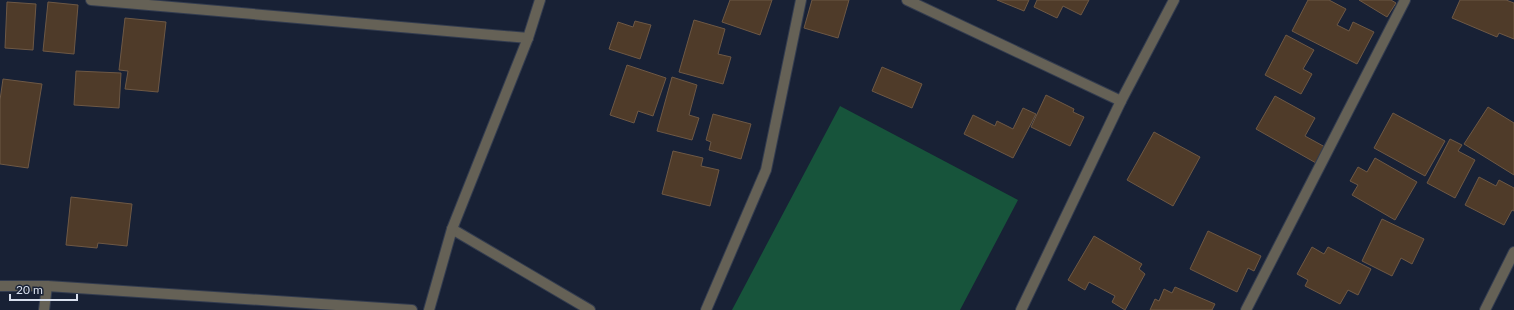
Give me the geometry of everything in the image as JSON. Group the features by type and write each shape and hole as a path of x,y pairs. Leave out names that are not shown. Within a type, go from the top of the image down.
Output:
{"street":[{"path":"91,0 178,3 528,38"},
{"path":"430,310 452,229 528,38 540,0"},
{"path":"706,310 766,170 801,0"},
{"path":"907,0 1121,101"},
{"path":"1021,310 1121,101 1174,0"},
{"path":"1246,310 1405,0"},
{"path":"452,229 590,310"},
{"path":"1485,310 1514,252"},
{"path":"0,286 47,286 412,310"},
{"path":"44,310 47,286"}],"green space":[{"path":"840,106 1018,200 960,310 732,310"}],"building":[{"path":"730,0 772,0 760,35 722,22"},
{"path":"812,0 849,0 838,38 804,28"},
{"path":"997,0 1029,0 1024,11"},
{"path":"1037,0 1089,0 1081,15 1063,6 1057,18 1034,7"},
{"path":"1308,0 1329,0 1346,9 1337,25 1349,31 1353,22 1374,32 1357,64 1292,31"},
{"path":"1359,0 1391,0 1396,3 1387,17"},
{"path":"1460,0 1506,0 1514,3 1514,39 1499,33 1497,37 1452,18"},
{"path":"7,2 36,4 33,50 5,48"},
{"path":"48,2 78,5 74,54 43,51"},
{"path":"125,18 166,22 158,92 125,89 128,71 119,70"},
{"path":"694,20 725,29 718,54 731,57 723,84 679,72"},
{"path":"635,21 651,25 640,59 609,49 618,22 633,27"},
{"path":"1286,35 1314,50 1303,69 1312,74 1301,94 1265,75"},
{"path":"627,65 666,78 653,116 638,111 634,123 610,115"},
{"path":"882,67 922,84 912,108 872,91"},
{"path":"76,71 121,73 119,108 74,105"},
{"path":"672,77 697,85 689,115 699,118 692,140 657,131"},
{"path":"3,79 42,84 28,168 0,164 0,100"},
{"path":"1046,95 1074,109 1073,112 1084,117 1070,146 1031,127"},
{"path":"1275,96 1315,118 1305,136 1325,147 1316,163 1256,129"},
{"path":"1488,107 1514,123 1514,175 1464,144"},
{"path":"1023,108 1036,114 1013,158 964,134 973,115 995,126 997,121 1013,129"},
{"path":"1393,113 1445,141 1425,176 1374,148"},
{"path":"713,114 751,124 741,159 709,150 711,142 706,140"},
{"path":"1154,132 1200,157 1173,206 1127,180"},
{"path":"1450,139 1462,145 1458,151 1475,160 1455,198 1427,183"},
{"path":"673,151 703,158 701,166 719,170 710,206 662,194"},
{"path":"1375,158 1417,182 1395,220 1352,195 1358,185 1350,181 1358,167 1367,172"},
{"path":"1479,177 1496,186 1499,180 1514,188 1514,211 1512,210 1504,225 1465,205"},
{"path":"71,197 132,204 127,246 98,243 97,248 66,245"},
{"path":"1382,219 1424,239 1412,264 1401,258 1392,276 1362,261"},
{"path":"1208,231 1261,256 1254,271 1248,268 1237,292 1190,269"},
{"path":"1094,236 1142,264 1139,269 1145,274 1125,310 1112,302 1115,296 1089,282 1085,290 1068,280"},
{"path":"1312,247 1324,254 1328,247 1371,269 1358,295 1348,290 1340,304 1305,286 1308,280 1297,274"},
{"path":"1175,287 1215,304 1212,310 1150,310 1155,299 1159,301 1164,289 1172,293"}]}
